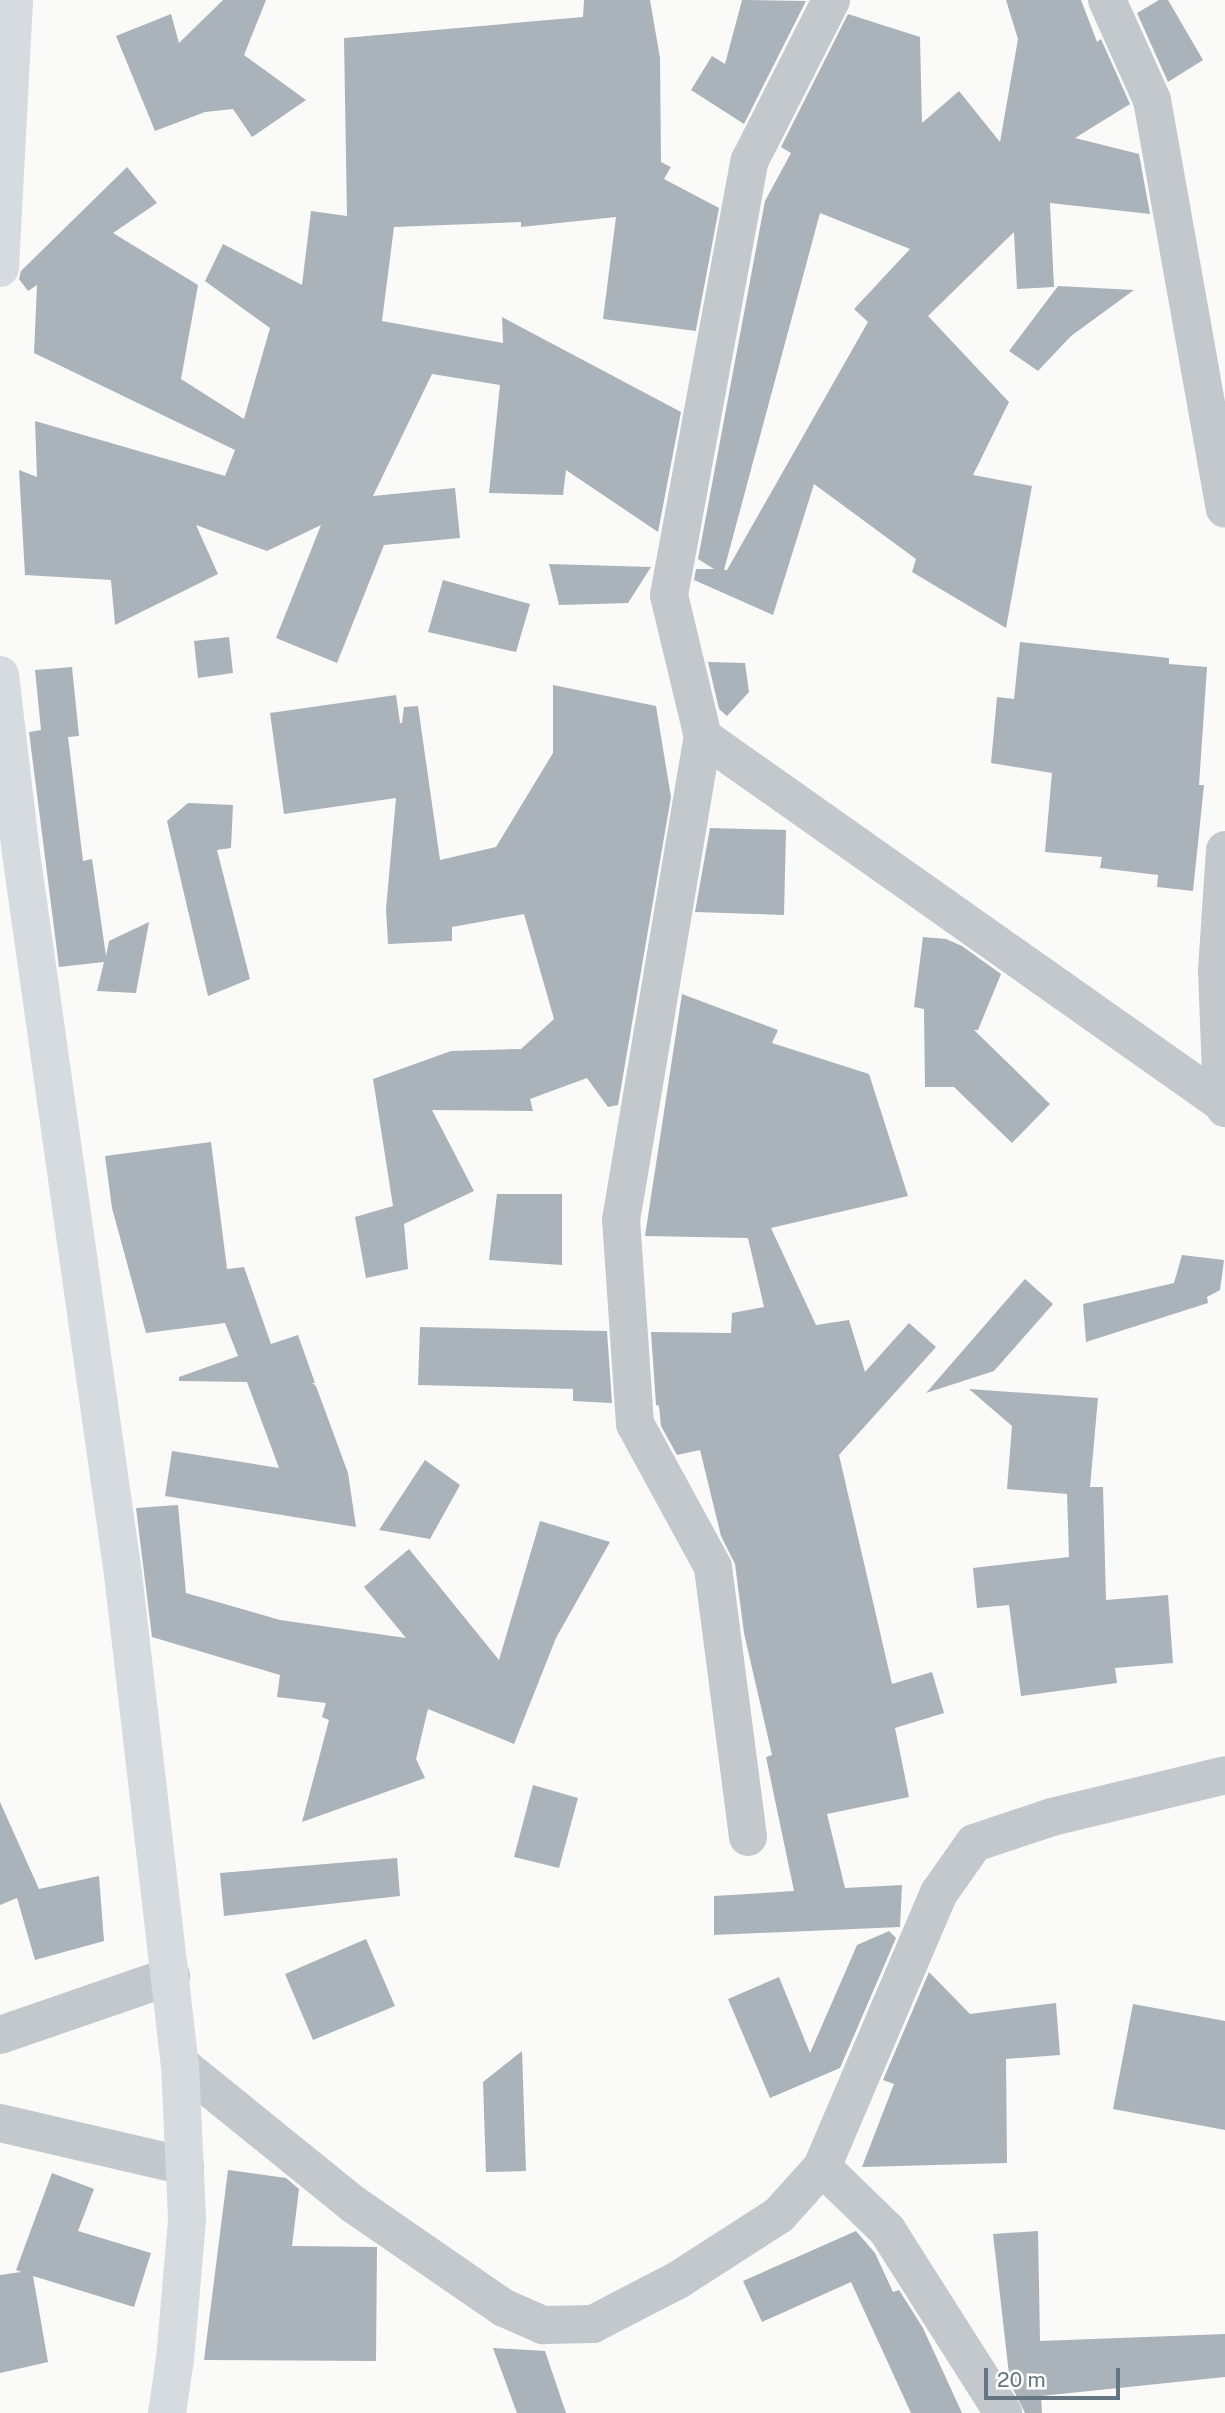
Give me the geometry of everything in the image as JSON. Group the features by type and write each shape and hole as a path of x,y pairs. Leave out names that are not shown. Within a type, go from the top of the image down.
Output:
{"main road":[{"path":"0,268 14,0"},
{"path":"0,675 20,846 123,1574 180,2064 187,2220 175,2359 167,2413"}],"street":[{"path":"748,1837 713,1567 635,1424 621,1220 703,737 669,595 750,160 831,0"},
{"path":"1107,0 1152,100 1225,509"},
{"path":"703,737 1224,1105"},
{"path":"1224,1105 1217,970 1225,850"},
{"path":"180,2064 353,2204 504,2308 543,2325 593,2324 678,2280 779,2215 822,2167 939,1894 974,1843 1052,1817 1225,1775"},
{"path":"0,2035 171,1976"},
{"path":"0,2123 185,2166"},
{"path":"822,2167 887,2230 1003,2413"}],"building":[{"path":"223,0 266,0 244,55 306,100 252,137 233,109 205,112 155,131 116,36 171,14 179,43"},
{"path":"584,0 650,0 660,58 661,162 671,167 664,179 719,208 696,331 603,319 616,217 521,227 521,222 394,227 382,321 503,343 502,317 681,412 658,532 566,470 563,495 489,493 500,385 432,374 373,496 455,488 460,538 384,545 337,663 276,638 321,525 267,551 196,525 218,574 115,625 111,580 25,575 19,470 37,477 35,421 225,476 235,450 34,353 37,285 28,291 19,279 21,271 127,167 157,203 113,233 198,285 181,379 244,419 270,328 205,281 223,244 302,285 311,211 347,216 344,38 583,17"},
{"path":"742,0 806,1 744,124 691,90 712,56 725,64"},
{"path":"1006,0 1081,0 1097,42 1101,39 1130,104 1075,138 1139,154 1150,214 1050,203 1054,287 1017,289 1014,232 928,316 1009,402 973,475 1032,486 1006,628 912,572 916,559 814,484 773,615 694,580 696,569 714,569 698,559 765,201 791,153 781,147 848,14 920,37 922,123 959,91 1000,142 1018,39","holes":["820,213 910,249 854,309 868,322 727,570 724,570"]},
{"path":"1159,0 1168,0 1203,60 1168,82 1137,13"},
{"path":"1058,286 1134,290 1071,336 1038,371 1009,351"},
{"path":"549,564 651,567 628,603 559,605"},
{"path":"443,580 530,604 516,652 428,632"},
{"path":"229,637 233,673 198,678 194,641"},
{"path":"1020,642 1169,658 1169,664 1207,667 1199,785 1204,785 1193,891 1157,887 1158,875 1100,868 1102,857 1045,852 1052,773 991,763 997,697 1014,699"},
{"path":"708,662 745,663 749,692 727,716 719,709"},
{"path":"72,667 79,736 68,737 83,861 92,859 106,956 109,941 149,922 136,993 97,991 104,962 59,967 29,732 41,730 35,670"},
{"path":"553,685 656,706 671,797 618,1105 608,1107 587,1078 530,1099 533,1111 432,1110 474,1191 404,1224 408,1269 366,1278 355,1217 393,1206 373,1079 451,1051 521,1049 554,1019 524,914 452,927 452,941 388,944 386,909 396,798 284,814 270,713 396,695 402,723 404,707 418,706 440,860 496,847 553,753"},
{"path":"188,803 233,805 231,848 217,850 250,979 208,996 167,821"},
{"path":"710,828 786,830 784,915 695,912"},
{"path":"923,937 946,939 962,946 1001,974 978,1030 974,1030 1050,1104 1012,1143 954,1087 925,1087 924,1009 914,1007"},
{"path":"682,994 778,1030 772,1043 869,1074 908,1196 771,1228 816,1325 849,1320 865,1372 909,1323 936,1347 839,1455 892,1684 932,1672 944,1713 895,1728 909,1797 827,1814 845,1888 902,1885 900,1927 714,1935 714,1896 794,1891 766,1757 772,1755 744,1633 735,1564 721,1536 700,1450 677,1455 661,1426 659,1406 656,1405 651,1332 731,1333 732,1313 764,1307 748,1238 645,1236"},
{"path":"211,1142 227,1269 244,1267 271,1344 298,1335 315,1383 312,1383 316,1386 348,1473 356,1527 165,1496 172,1451 279,1468 247,1382 179,1381 179,1377 238,1356 225,1323 146,1333 112,1208 105,1156"},
{"path":"497,1194 562,1194 562,1265 489,1260"},
{"path":"1182,1255 1224,1260 1220,1290 1207,1297 1208,1303 1086,1342 1083,1304 1174,1283"},
{"path":"1025,1279 1053,1304 994,1371 926,1393"},
{"path":"420,1327 607,1331 612,1403 573,1401 573,1389 418,1385"},
{"path":"969,1389 1098,1398 1090,1487 1103,1487 1106,1600 1168,1595 1173,1663 1115,1668 1117,1683 1021,1696 1009,1605 977,1608 973,1568 1069,1557 1067,1494 1007,1489 1012,1426"},
{"path":"425,1460 460,1485 430,1539 379,1530"},
{"path":"178,1505 186,1593 280,1620 406,1638 364,1587 409,1549 499,1660 540,1521 610,1542 556,1638 514,1744 428,1709 416,1759 425,1778 302,1822 329,1720 322,1717 326,1703 277,1697 280,1675 152,1637 136,1508"},
{"path":"533,1785 578,1798 559,1868 514,1857"},
{"path":"0,1802 39,1889 99,1876 104,1941 35,1960 17,1898 0,1905"},
{"path":"397,1858 400,1896 224,1916 220,1873"},
{"path":"889,1931 896,1938 840,2068 770,2098 728,1999 779,1977 810,2053 857,1945"},
{"path":"366,1939 395,2006 313,2040 285,1974"},
{"path":"929,1972 970,2014 1056,2003 1060,2055 1006,2059 1007,2163 862,2167 894,2084 883,2080"},
{"path":"1133,2004 1225,2021 1225,2130 1113,2109"},
{"path":"522,2051 526,2171 486,2172 483,2082"},
{"path":"228,2170 286,2178 299,2189 292,2246 377,2247 376,2361 204,2360"},
{"path":"52,2173 94,2189 78,2231 151,2253 134,2307 33,2276 48,2362 0,2373 0,2275 21,2272 16,2270"},
{"path":"856,2231 875,2253 893,2292 899,2290 923,2328 962,2413 911,2413 851,2282 762,2322 743,2281"},
{"path":"1038,2231 1040,2341 1225,2334 1225,2377 1041,2396 1042,2413 1025,2413 1010,2383 993,2234"},
{"path":"493,2348 545,2351 566,2413 517,2413"}]}
